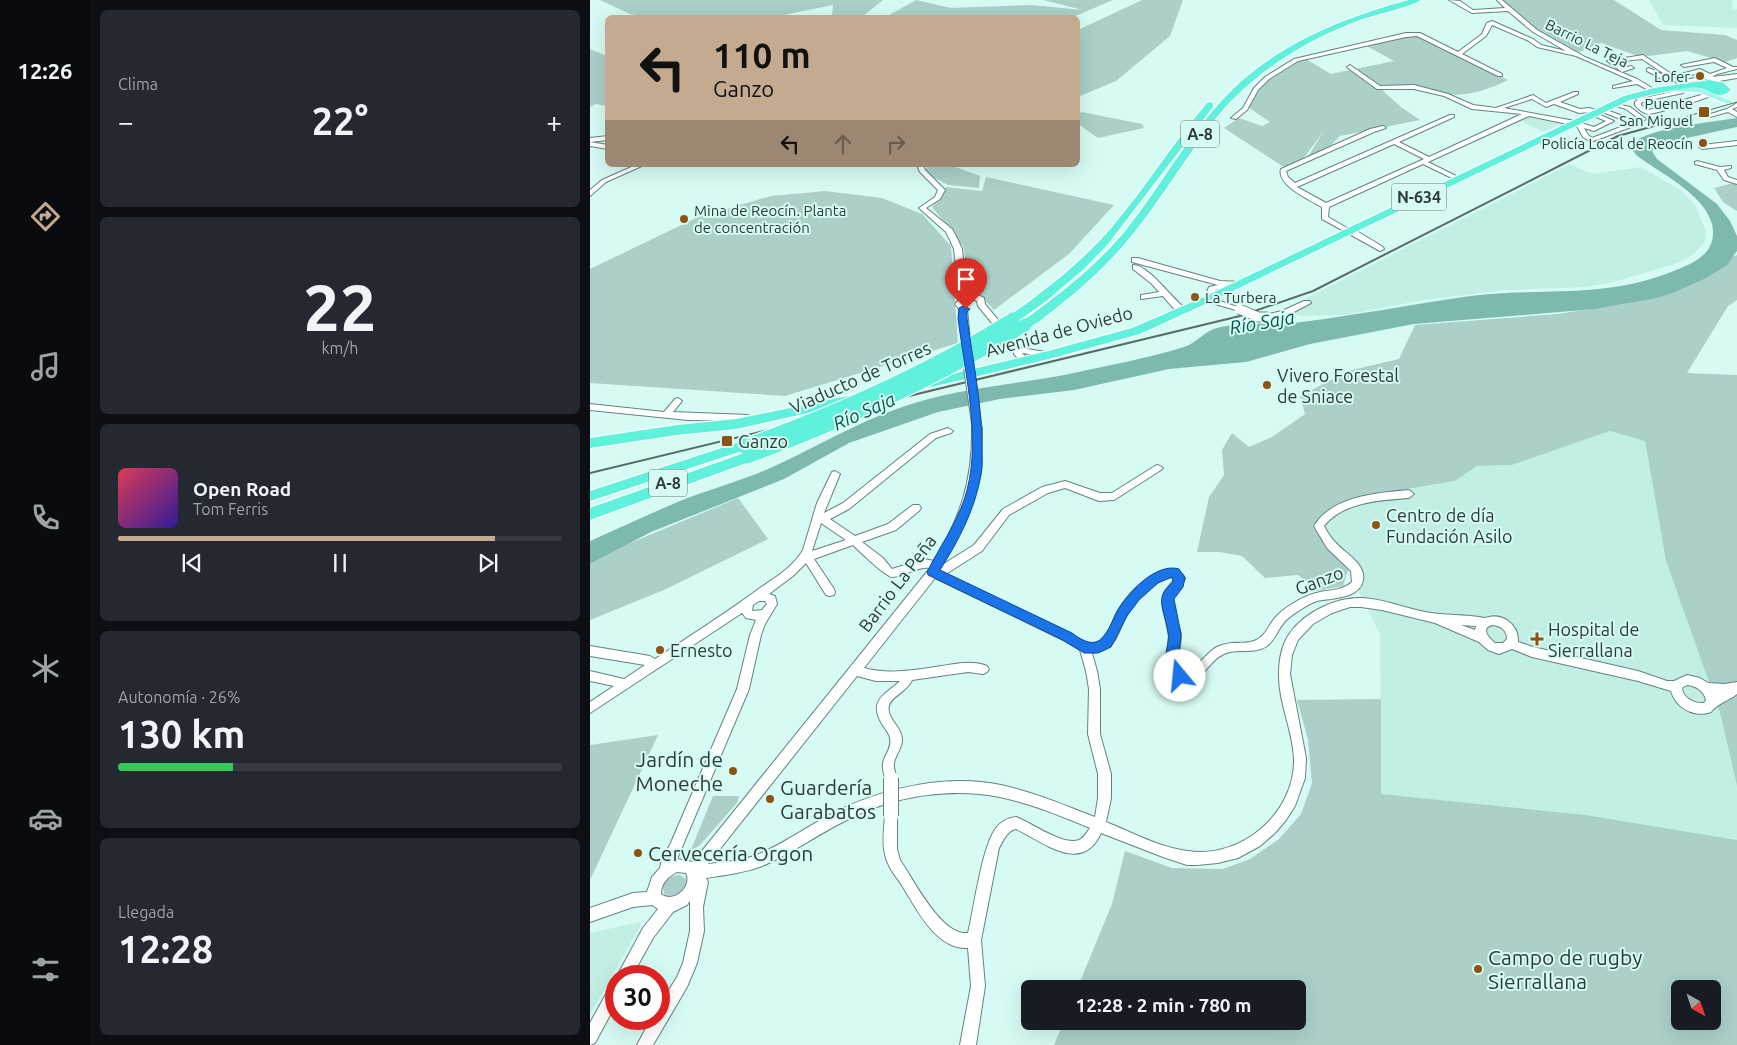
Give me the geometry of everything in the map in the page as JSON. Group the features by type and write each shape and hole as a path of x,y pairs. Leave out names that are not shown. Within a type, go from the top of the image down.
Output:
{"highway":[{"name":"A-8","path":"1019,322 1100,247 1126,217 1200,116 1242,74 1274,52 1312,32 1357,13 1398,0"},
{"name":"A-8","path":"1019,322 1074,288 1112,252 1217,112 1253,76 1284,55 1325,32 1378,11 1416,0"},
{"path":"1718,91 1737,79"},
{"name":"N-634","path":"1348,231 1458,179 1582,125 1599,113 1630,97 1657,90 1685,86 1718,91"},
{"name":"Avenida de Oviedo","path":"590,443 686,423 736,424 906,389 999,367 1020,353 1049,355 1123,335 1212,297 1227,287 1348,231"},
{"name":"Viaducto de Torres","path":"743,450 828,427 905,393 959,365 1019,322"},
{"name":"A-8","path":"590,496 743,450"},
{"name":"A-8","path":"590,509 743,450"},
{"path":"590,491 743,450"},
{"path":"590,514 743,450"}],"main road":[{"name":"N-634","path":"1657,90 1693,89 1718,91"}],"street":[{"path":"1450,0 1458,2 1489,24 1518,34 1539,46 1577,55"},
{"name":"Barrio La Teja","path":"1499,0 1535,32 1604,69 1657,90"},
{"path":"1472,12 1509,9"},
{"path":"1458,54 1484,35 1489,24"},
{"path":"1234,118 1245,109 1256,89 1267,78 1296,60 1414,34 1500,75"},
{"name":"Barrio La Teja","path":"1643,58 1668,74 1660,76 1644,71 1636,62 1624,63 1631,68 1622,70 1610,60 1643,58"},
{"path":"1684,65 1715,60 1735,68 1718,91 1710,115"},
{"path":"1350,67 1379,88 1414,88 1446,95 1472,106 1528,114 1598,128 1611,121 1599,113"},
{"name":"Barrio La Teja","path":"1614,87 1635,80 1644,71"},
{"path":"1683,75 1700,71 1737,115"},
{"path":"1681,92 1643,100 1638,102 1638,105 1649,112 1680,104 1718,91 1737,79"},
{"path":"1498,109 1533,97 1546,105 1576,93"},
{"path":"1630,97 1643,100"},
{"path":"1555,102 1578,111 1589,110 1637,123"},
{"path":"1582,125 1585,136 1591,140 1643,119 1628,108 1615,104"},
{"path":"1326,206 1528,114"},
{"path":"1294,186 1452,116"},
{"path":"1326,206 1294,188 1286,179 1283,170 1372,130 1383,128"},
{"path":"590,140 605,138"},
{"path":"1395,142 1458,179"},
{"path":"1702,147 1737,143"},
{"path":"590,144 605,146"},
{"path":"1697,163 1720,169 1735,166"},
{"path":"590,194 604,181 636,167"},
{"path":"921,167 922,171 942,190 938,198 922,208 949,231 954,240 958,249 961,278 967,297"},
{"path":"1720,169 1724,179 1737,182"},
{"path":"1326,206 1324,218 1380,249"},
{"path":"1183,310 1176,306 1155,282 1135,264 1200,277 1227,287 1237,308"},
{"path":"1200,277 1212,297 1258,317 1285,313 1307,303"},
{"path":"1144,298 1165,293"},
{"path":"981,304 973,309 963,308 959,304 967,297 977,297 981,300 981,304 1020,353"},
{"name":"Barrio La Peña","path":"688,874 724,833 935,570 950,544 970,500 977,462 977,427 967,357 963,308"},
{"path":"666,415 678,401"},
{"path":"590,407 666,415 686,423"},
{"path":"820,519 846,506 933,436 948,431"},
{"path":"935,570 978,548 1006,512 1045,490 1065,484 1099,497 1114,496 1158,468"},
{"path":"830,592 806,558 835,474"},
{"name":"Ganzo","path":"1084,647 1098,648 1106,643 1123,612 1134,597 1154,580 1167,573 1174,573 1180,578 1179,584 1170,593 1168,599 1175,634 1171,664 1176,674 1185,677 1191,676 1211,656 1227,647 1259,645 1268,638 1280,619 1298,606 1315,598 1351,590 1357,585 1359,579 1355,568 1328,542 1318,526 1321,521 1339,509 1356,502 1379,496 1409,494"},
{"path":"754,609 778,583 806,558 833,546 853,542 892,527 916,508"},
{"path":"820,519 846,534 853,542 892,573 924,563 1067,637 1084,647 1089,658 1095,695 1092,724 1094,743 1103,766 1106,788 1104,807 1098,826 1089,841 1079,847 1070,848 1060,845 1016,823 1004,827 993,847 974,940 978,986 968,1045"},
{"path":"590,708 730,615 754,609 769,609 778,583"},
{"path":"754,609 766,596 771,599"},
{"path":"630,965 648,933 659,898 656,880 725,869 761,860 828,822 878,800 929,790 971,788 998,791 1032,800 1171,853 1202,859 1234,853 1257,841 1278,823 1292,800 1299,777 1299,758 1286,690 1284,664 1289,644 1303,625 1324,610 1351,603 1376,604 1435,618 1479,622 1496,620 1508,626 1513,633 1512,644"},
{"path":"645,1045 673,994 682,982 690,963 697,931 696,907 688,874 667,863 675,850 746,682 757,629 754,609"},
{"path":"1435,618 1482,638"},
{"path":"1479,622 1482,638 1486,643 1498,648 1512,644 1532,652 1638,676 1667,686 1676,686 1687,680 1697,682 1706,688 1724,689 1737,687 1724,697 1712,701 1707,708 1697,709 1638,676"},
{"path":"590,651 650,662 653,666"},
{"path":"854,670 876,676 906,676 968,667 983,669"},
{"path":"590,676 619,682 624,685"},
{"path":"906,676 907,681 885,700 882,710 886,723 896,735 888,765 891,778 892,856 931,919 946,934 958,941 967,942 974,940"},
{"path":"1676,686 1677,695 1680,699"},
{"path":"1706,688 1712,701"},
{"name":"Barrio La Peña","path":"688,874 712,850 724,833"},
{"path":"712,850 713,861 725,869"},
{"path":"590,915 634,900 686,897 688,874"},
{"path":"590,1038 605,1010"}],"shaded area":[{"path":"600,0 883,0 864,15 832,15 833,5 784,15 630,14"},
{"path":"916,0 951,8 1031,5 1083,10 1043,0 1113,0 1078,15 890,15"},
{"path":"1142,0 1183,0 1170,36 1116,81 1080,96 1080,29"},
{"path":"1497,0 1614,0 1661,30 1725,35 1737,40 1737,58 1725,62 1687,51 1649,56 1635,55 1601,43 1575,54 1535,31"},
{"path":"1649,0 1732,0 1733,9 1737,9 1737,28 1663,25"},
{"path":"1418,34 1508,80 1480,91 1458,95 1407,87 1381,89 1401,107 1420,120 1340,136 1323,153 1305,161 1324,131 1299,164 1287,169 1224,128 1239,118 1262,126 1270,122 1248,107 1265,83 1279,70 1288,65 1306,59 1331,74 1394,61 1365,45"},
{"path":"590,49 605,55 605,106 596,104 590,107"},
{"path":"1080,113 1142,124 1144,128 1098,138 1080,125"},
{"path":"1532,116 1566,122 1544,132 1520,121"},
{"path":"1737,118 1737,127 1664,143 1657,145 1652,151 1657,159 1717,204 1730,221 1737,236 1737,251 1727,265 1706,278 1675,292 1657,298 1595,309 1414,324 1310,344 1246,362 1169,369 1074,390 1000,399 938,412 849,443 784,479 651,532 590,564 590,541 680,501 766,470 885,413 943,395 1048,378 1156,355 1189,345 1212,330 1227,326 1302,322 1491,294 1570,291 1622,286 1649,280 1676,270 1698,259 1709,248 1713,233 1712,224 1700,203 1691,194 1636,155 1632,149 1633,143 1653,133"},
{"path":"1570,164 1593,174 1641,167 1681,190 1695,205 1705,229 1706,238 1703,244 1693,255 1678,263 1610,283 1585,287 1505,290 1424,300 1344,315 1303,316 1285,313 1283,310"},
{"path":"928,167 955,167 980,176 979,188 948,185 922,171"},
{"path":"986,177 1114,205 1069,254 994,310 970,284 963,246 932,207 946,187 982,191"},
{"path":"1737,182 1737,211 1723,202 1714,188"},
{"path":"825,191 882,198 922,214 951,246 958,343 785,396 590,383 590,269 696,218 771,196"},
{"path":"1737,255 1737,300 1728,306 1687,373 1737,375 1737,786 1720,713 1666,561 1645,441 1610,431 1512,465 1477,466 1455,481 1359,497 1312,525 1348,570 1343,586 1316,591 1298,575 1265,578 1242,556 1219,552 1197,552 1209,497 1224,475 1222,450 1232,433 1249,447 1272,437 1305,414 1300,396 1348,371 1399,359 1415,325 1557,314 1625,304"},
{"name":"Hospital de Sierrallana","path":"1610,431 1645,441 1666,561 1720,713 1737,786 1737,840 1586,815 1381,794 1380,634 1348,570 1312,525 1360,497 1455,481 1478,466 1512,465"},
{"path":"738,498 768,539 664,590 590,620 590,564 628,544"},
{"path":"1381,699 1381,794 1586,815 1737,840 1737,1045 1054,1045 1060,1030 1306,1030 1306,980 1081,980 1112,904 1125,851 1172,868 1223,869 1250,859 1279,839 1301,814 1312,783 1308,740 1297,700"},
{"path":"658,735 590,880 590,745"},
{"path":"713,796 739,796 737,803 700,845 690,852"},
{"path":"676,875 686,879 682,891 673,897 665,895 663,887 666,881"},
{"path":"640,922 641,924 618,965 605,965 605,988 590,1014 590,933"}],"railway":[{"path":"1650,127 1737,102"},
{"path":"590,473 1240,316 1313,291 1618,136 1654,126"}],"place":[{"name":"Lofer","path":"1700,76"},
{"name":"Puente San Miguel","path":"1704,112"},
{"name":"Policía Local de Reocín","path":"1703,143"},
{"name":"Mina de Reocín. Planta de concentración","path":"684,219"},
{"name":"La Turbera","path":"1195,297"},
{"name":"Vivero Forestal de Sniace","path":"1267,385"},
{"name":"Ganzo","path":"727,441"},
{"name":"Centro de día Fundación Asilo","path":"1376,525"},
{"name":"Hospital de Sierrallana","path":"1537,639"},
{"name":"Ernesto","path":"660,650"},
{"name":"Jardín de Moneche","path":"733,771"},
{"name":"Guardería Garabatos","path":"770,799"},
{"name":"Cervecería Orgon","path":"638,853"},
{"name":"Campo de rugby Sierrallana","path":"1478,969"}],"route":[{"path":"966,309 963,308 962,318 977,427 976,473 970,500 950,544 933,572 1084,647 1098,648 1106,643 1123,612 1134,597 1154,580 1167,573 1174,573 1180,578 1179,584 1170,593 1168,599 1175,634 1175,648 1171,664 1176,674 1180,676"}],"water label":[{"name":"Río Saja","path":"1262,322"},
{"name":"Río Saja","path":"864,411"}]}
